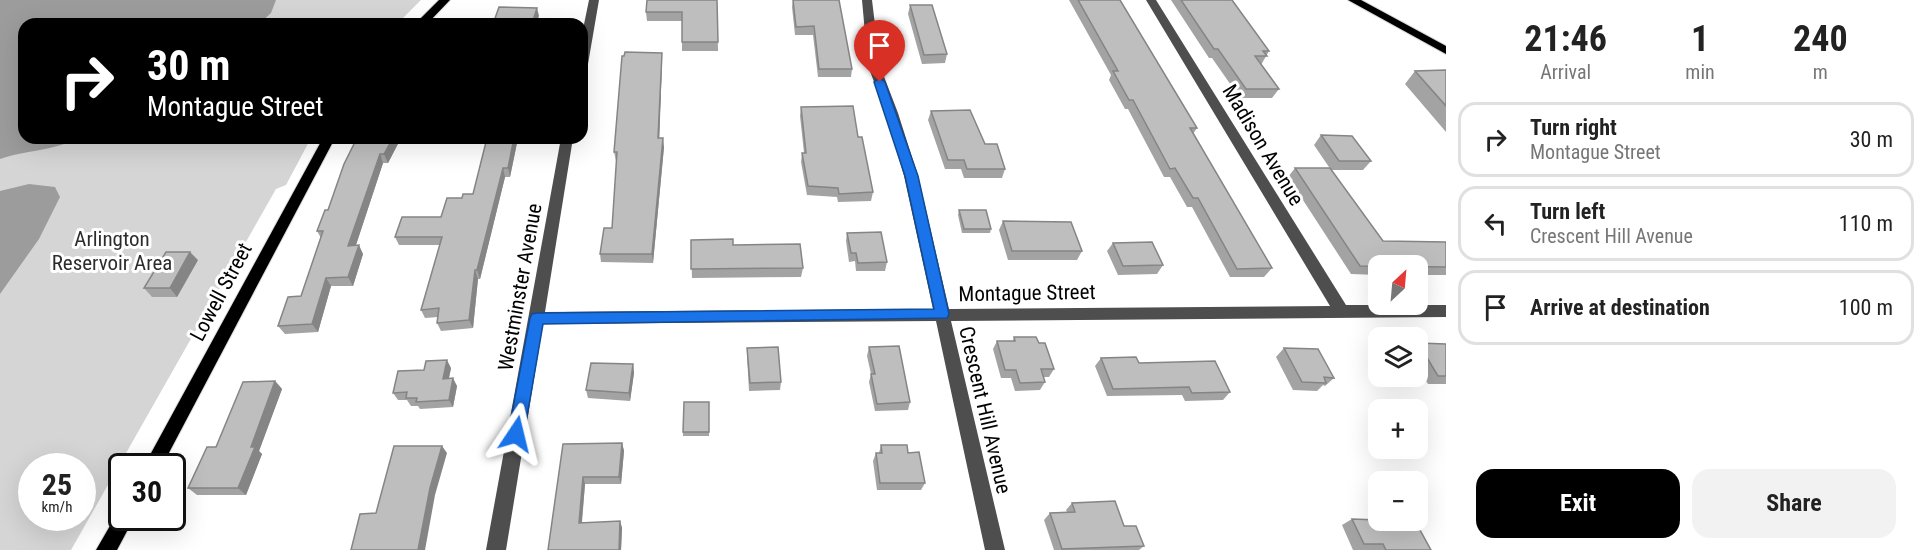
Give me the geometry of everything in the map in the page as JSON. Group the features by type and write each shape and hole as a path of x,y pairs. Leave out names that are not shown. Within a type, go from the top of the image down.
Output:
{"main road":[{"path":"427,18 445,0"},
{"path":"1353,0 1446,51"},
{"name":"Lowell Street","path":"160,453 326,144"},
{"path":"106,550 117,531"}],"street":[{"path":"588,32 594,0"},
{"name":"Crescent Hill Avenue","path":"867,0 874,66 892,113 911,176 995,550"},
{"name":"Madison Avenue","path":"1151,0 1341,311"},
{"name":"Westminster Avenue","path":"496,550 566,144"},
{"name":"Montague Street","path":"537,318 1446,311"}],"green space":[{"name":"Arlington Reservoir Area","path":"0,0 421,0 403,18 18,18 18,144 308,144 286,185 276,189 126,453 108,453 108,485 96,506 96,453 18,453 18,531 82,531 71,550 0,550"}],"shaded area":[{"path":"0,0 276,0 271,13 266,18 18,18 18,144 64,144 0,159"},
{"path":"29,184 55,187 60,197 39,239 0,294 0,191"}],"building":[{"path":"647,0 717,0 718,42 682,42 682,12 646,12"},
{"path":"793,0 839,0 852,69 819,69 814,26 796,27"},
{"path":"1078,0 1120,0 1197,128 1190,128 1272,268 1237,269 1198,198 1193,198 1175,168 1170,169 1133,100 1129,100 1113,71 1118,71"},
{"path":"1181,0 1232,0 1269,51 1263,51 1267,56 1255,56 1279,89 1246,89 1218,49 1214,49"},
{"path":"910,5 932,5 947,54 924,55"},
{"path":"499,7 537,8 534,18 495,18"},
{"path":"625,52 662,53 658,138 663,138 652,254 600,254 604,228 612,228 617,152 614,152 622,56"},
{"path":"1446,70 1446,106 1415,71"},
{"path":"853,106 858,137 862,137 873,192 839,194 838,188 808,186 802,153 806,153 801,107"},
{"path":"970,110 985,144 997,144 1005,169 967,169 964,160 948,160 931,111"},
{"path":"1321,135 1352,136 1371,161 1339,161"},
{"path":"354,144 390,144 384,154 380,154 348,246 359,245 348,277 326,278 312,324 278,326 288,297 301,296 323,231 317,231 325,210 328,210 344,164"},
{"path":"486,144 513,144 508,168 503,168 477,270 475,270 469,320 437,323 439,308 421,310 442,237 395,237 402,217 441,217 447,198 462,198 463,194 473,194"},
{"path":"1295,168 1330,168 1383,241 1446,242 1446,267 1428,267 1428,255 1368,255 1368,266 1360,266"},
{"path":"959,210 986,210 991,229 964,229"},
{"path":"1003,221 1071,222 1082,251 1012,251"},
{"path":"881,232 887,262 858,263 856,253 851,253 847,233"},
{"path":"733,239 733,245 800,244 803,268 691,269 691,240"},
{"path":"1152,242 1163,265 1123,266 1113,243"},
{"path":"166,252 190,252 170,288 144,288"},
{"path":"1014,337 1036,337 1039,343 1045,343 1054,369 1041,369 1045,382 1020,383 1016,370 1005,370 997,341 1015,341"},
{"path":"1428,343 1446,344 1446,376 1438,376 1428,360"},
{"path":"899,346 910,402 877,404 871,374 875,374 869,347"},
{"path":"778,347 781,382 750,383 747,348"},
{"path":"1284,348 1318,349 1334,378 1324,377 1326,383 1302,382"},
{"path":"1136,357 1139,363 1215,361 1230,392 1192,393 1189,387 1113,389 1101,358"},
{"path":"447,360 443,379 453,378 449,400 416,402 417,398 406,398 407,392 393,393 398,371 424,370 426,361"},
{"path":"591,363 633,364 629,393 586,390"},
{"path":"275,381 251,447 255,447 238,488 188,488 207,447 216,447 243,382"},
{"path":"684,402 709,402 709,432 683,432"},
{"path":"622,443 619,477 583,477 579,523 620,521 619,550 548,550 563,444"},
{"path":"881,445 907,445 908,453 919,452 925,483 880,483 876,453 882,453"},
{"path":"394,446 442,446 430,488 418,550 351,550 360,514 376,513"},
{"path":"1115,501 1124,526 1136,526 1144,546 1062,549 1050,513 1075,512 1072,503"},
{"path":"1352,519 1368,520 1368,531 1421,531 1431,550 1386,550 1383,544 1364,544"}],"route":[{"path":"516,434 537,318 942,314 911,176 880,82"}]}
